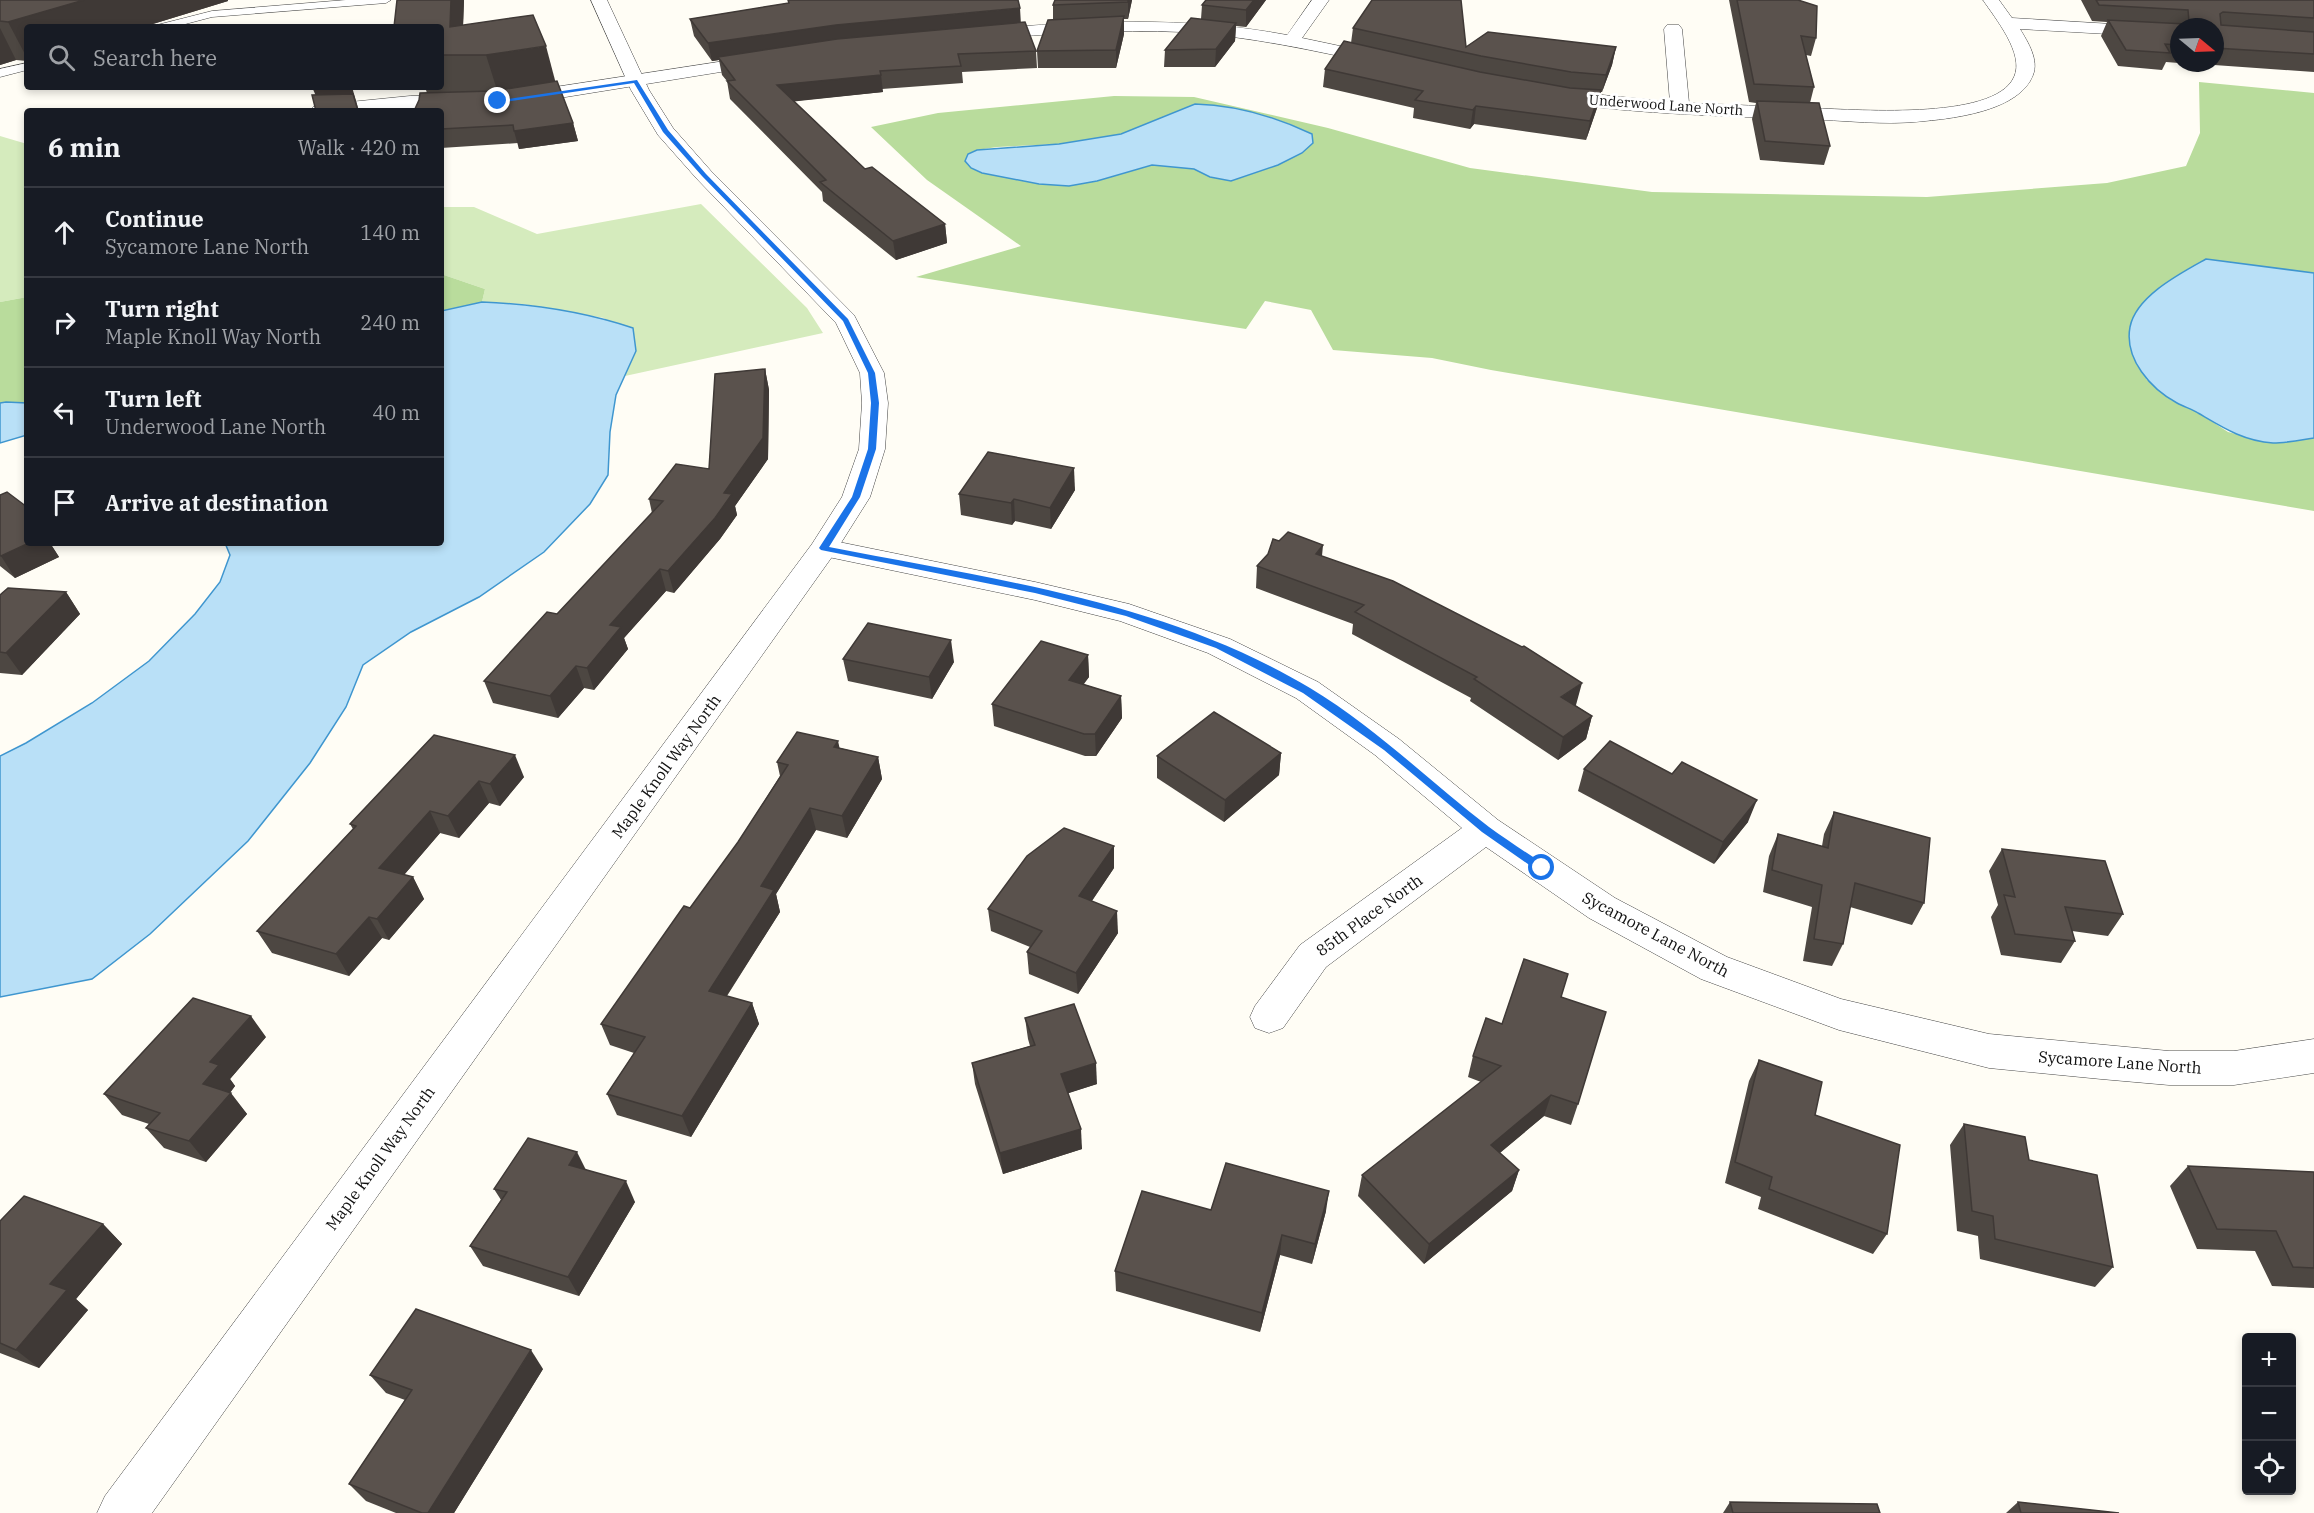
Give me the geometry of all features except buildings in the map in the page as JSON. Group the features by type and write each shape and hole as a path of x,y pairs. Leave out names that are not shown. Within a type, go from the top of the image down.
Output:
{"street":[{"name":"Maple Knoll Way North","path":"122,1513 824,548 856,497 872,449 875,403 872,373 846,320 704,175 665,131 635,81 599,0"},
{"path":"1292,40 1321,0"},
{"path":"1991,0 2006,22 2170,32"},
{"name":"Underwood Lane North","path":"1532,93 1680,107 1865,115 1938,114 1985,104 2011,90 2024,78 2028,65 2023,51 2006,22"},
{"path":"964,36 1063,28 1133,26 1201,29 1292,40 1394,63"},
{"path":"1673,29 1680,107"},
{"path":"350,108 410,102 492,101 783,57"},
{"name":"Sycamore Lane North","path":"824,548 1035,591 1119,611 1219,646 1306,690 1387,747 1486,829 1602,908 1714,968 1839,1014 1989,1051 2101,1062 2169,1068 2234,1068 2314,1056"},
{"name":"85th Place North","path":"1269,1017 1313,956 1486,829"}],"lane":[{"path":"173,24 212,14 386,0"},
{"path":"0,73 24,67"}],"green space":[{"path":"2199,82 2314,93 2314,273 2206,259 2146,379 2171,400 2196,411 2228,432 2272,443 2314,438 2314,511 1432,358 1333,350 1311,310 1265,301 1246,329 916,277 1021,246 927,180 871,127 938,113 1114,96 1194,97 1328,128 1470,168 1652,192 1927,197 2107,183 2186,166 2200,133","holes":["1195,104 1255,113 1312,134 1302,153 1278,165 1231,181 1210,177 1194,169 1152,165 1097,181 1039,184 1012,178 968,154 997,147 1059,144 1121,134"]},
{"path":"0,136 24,143 24,298 0,302"},
{"path":"701,204 807,308 823,333 625,376 636,351 604,318 523,304 482,302 485,289 444,275 444,207 474,207 537,234"},
{"path":"444,275 485,289 482,302 444,310"},
{"path":"24,298 24,403 0,403 0,302"}],"water":[{"path":"1195,104 1240,109 1269,117 1312,134 1313,143 1302,153 1278,165 1231,181 1210,177 1194,169 1152,165 1097,181 1069,186 1039,184 982,173 971,168 965,161 968,154 977,150 1059,144 1121,134"},
{"path":"2206,259 2314,273 2314,438 2273,443 2242,436 2167,397 2149,381 2135,361 2129,339 2130,327 2141,305 2161,287"},
{"path":"482,302 520,305 596,317 633,328 636,351 616,395 610,432 608,475 590,504 544,552 479,597 411,632 363,665 346,707 310,763 248,841 150,934 92,979 0,997 0,756 92,703 149,661 195,614 220,582 230,555 226,546 444,546 444,310"},
{"path":"0,403 24,403 24,436 0,443"}],"route":[{"path":"498,101 635,81 665,131 704,175 846,320 872,373 875,403 872,449 856,497 824,548 1035,591 1129,614 1219,646 1306,690 1387,747 1486,829 1542,868"}]}
